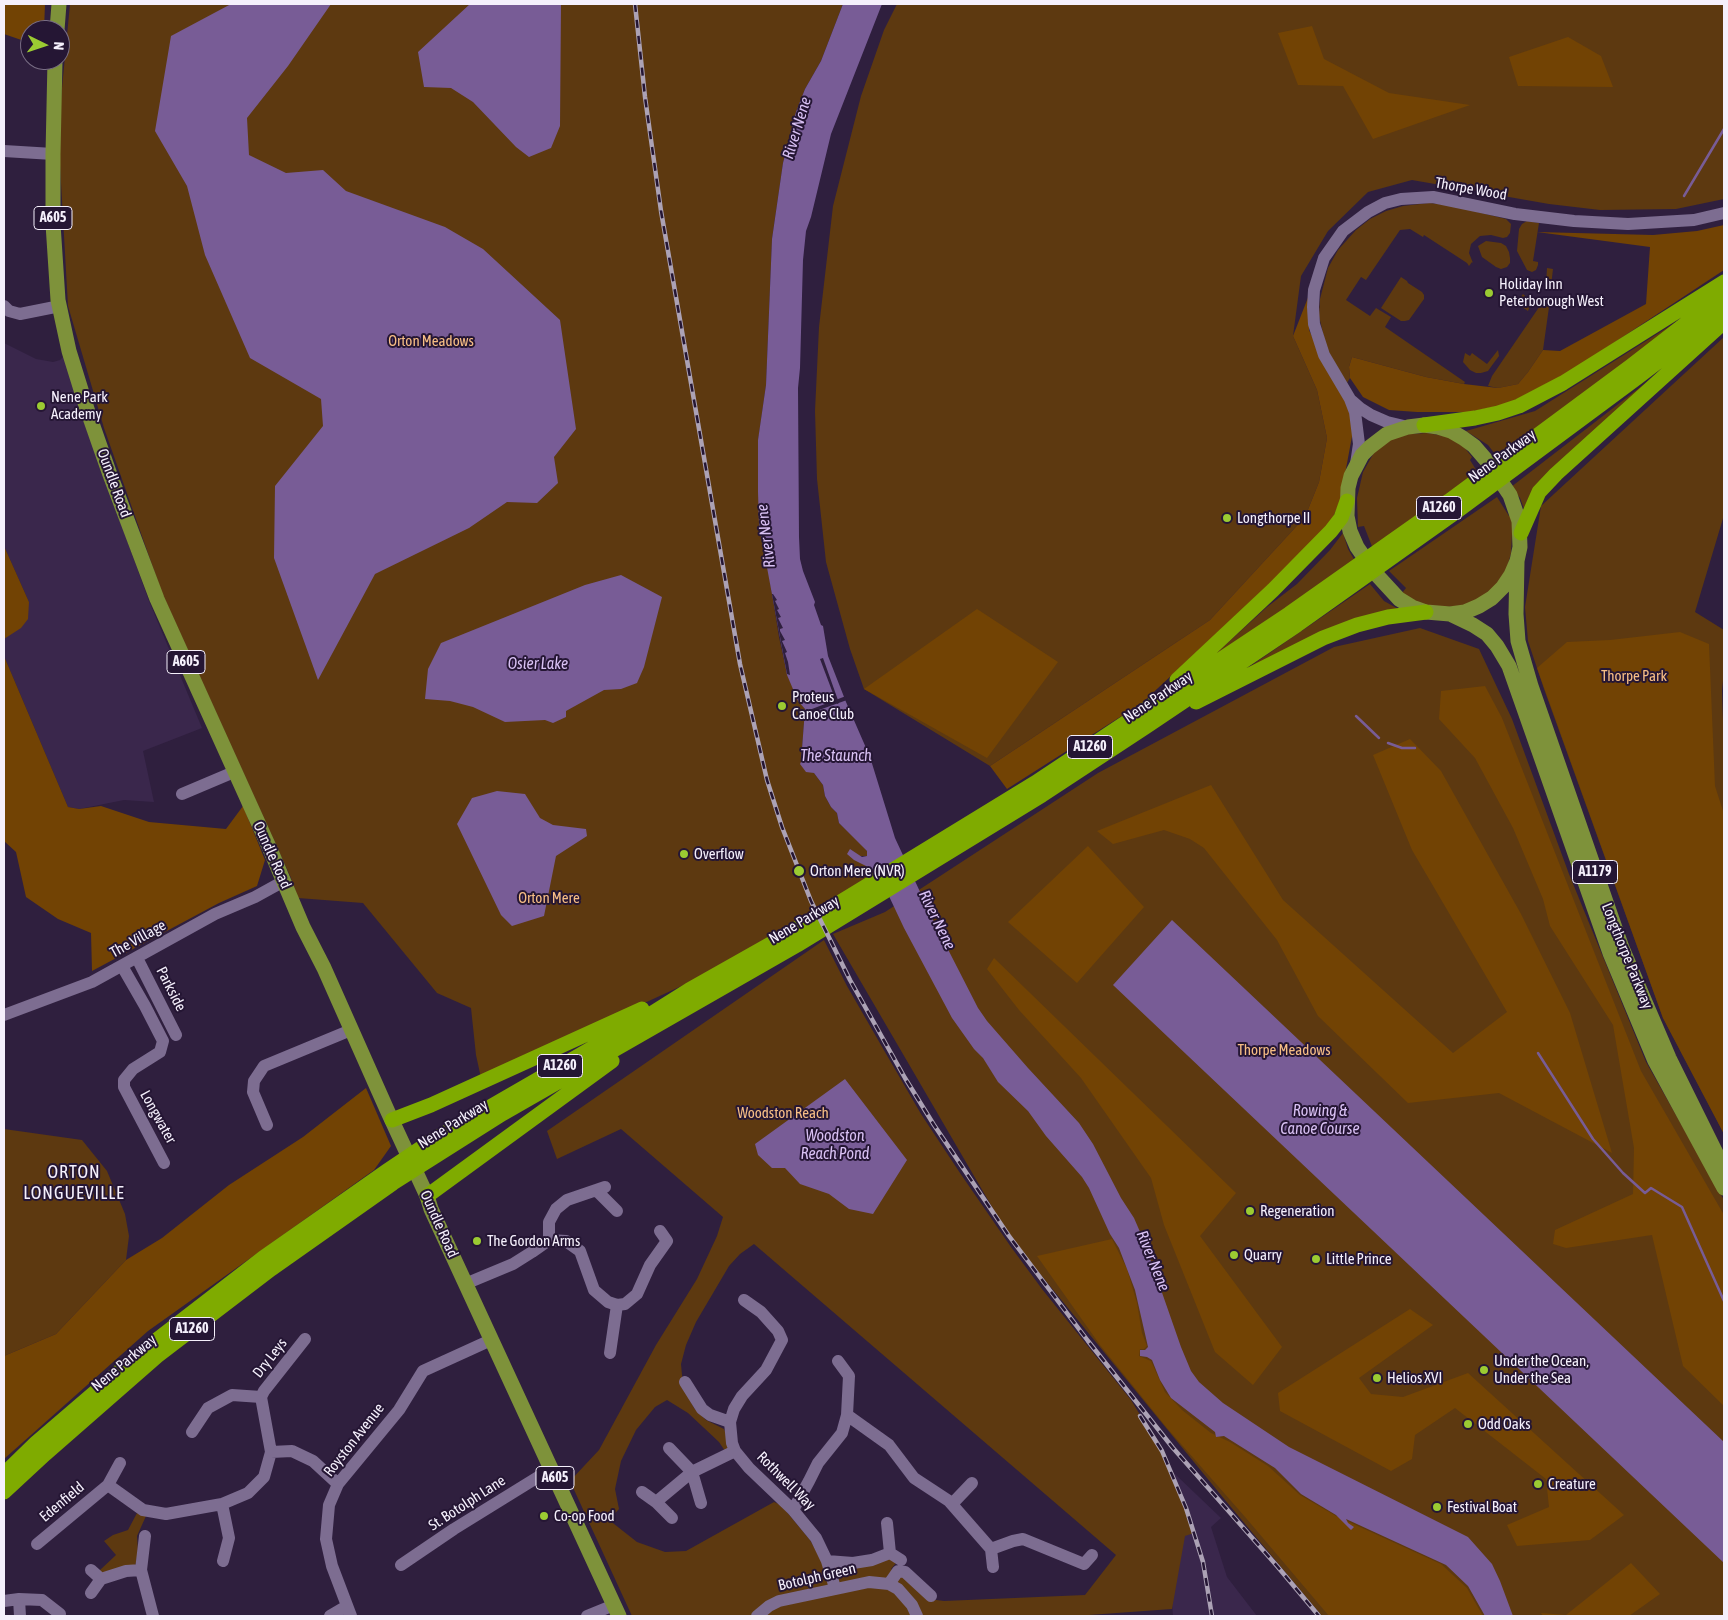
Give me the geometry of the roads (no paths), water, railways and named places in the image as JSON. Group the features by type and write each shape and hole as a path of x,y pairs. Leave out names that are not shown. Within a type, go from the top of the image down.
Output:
{"highway":[{"path":"1424,426 1498,413 1519,406 1563,383 1724,282"},
{"name":"Nene Parkway","path":"1038,789 1145,710 1289,614 1449,501 1631,366 1724,294"},
{"name":"Nene Parkway","path":"434,1148 502,1114 693,1004 794,939 1038,789 1147,726 1456,512 1724,311"},
{"path":"1520,533 1539,492 1556,474 1724,322"},
{"path":"1145,710 1332,532 1341,518 1347,501"},
{"path":"1147,726 1323,638 1372,621 1426,612"},
{"name":"Nene Parkway","path":"4,1474 36,1443 149,1346 263,1258 434,1148 690,990 794,939"},
{"path":"392,1120 431,1105 665,999 690,990"},
{"path":"428,1196 596,1072 693,1004"},
{"name":"Nene Parkway","path":"4,1492 157,1356 390,1177"}],"main road":[{"path":"58,20 59,4"},
{"name":"Oundle Road","path":"55,70 53,224 60,306 69,351 87,409 140,556 157,599 303,927 324,968 428,1196 431,1209 465,1284 616,1611"},
{"name":"Longthorpe Parkway","path":"1356,464 1378,440 1393,432 1408,427 1438,427 1451,431 1474,446 1510,495 1516,509 1520,533 1517,561 1516,614 1518,641 1531,686 1622,948 1669,1058 1724,1169"},
{"path":"1356,464 1348,488 1347,516 1350,531 1357,547 1387,589 1398,599 1426,612 1450,614 1472,609 1492,598 1503,587 1517,561"},
{"name":"Longthorpe Parkway","path":"1450,614 1487,634 1509,666 1610,953 1656,1061 1724,1188"}],"street":[{"path":"4,151 53,154"},
{"name":"Thorpe Wood","path":"1356,464 1359,444 1355,412 1350,399 1324,355 1314,324 1313,308 1314,290 1324,258 1332,244 1353,222 1385,203 1401,199 1432,197 1515,214 1574,221 1628,224 1694,220 1724,213"},
{"path":"4,306 9,311 20,314 60,306"},
{"name":"Thorpe Wood","path":"1350,399 1371,415 1387,422 1408,427"},
{"path":"182,794 234,772"},
{"name":"The Village","path":"4,1015 67,993 92,982 216,914 255,897 284,881"},
{"name":"Parkside","path":"137,958 176,1035"},
{"name":"Longwater","path":"122,966 163,1041 160,1052 128,1074 124,1080 124,1087 164,1163"},
{"path":"267,1125 253,1092 254,1080 264,1066 351,1030"},
{"path":"549,1240 549,1222 556,1209 567,1200 600,1189 617,1211"},
{"path":"465,1284 514,1264 549,1240 566,1241 580,1251 594,1290 608,1302 617,1305 625,1304 637,1294 650,1265 667,1241 660,1231"},
{"path":"685,1382 702,1409 710,1415 730,1422 742,1396 766,1370 782,1340 778,1331 761,1312 744,1300"},
{"path":"610,1353 617,1305"},
{"name":"Dry Leys","path":"222,1504 248,1493 264,1477 272,1452 262,1397 264,1391 305,1339"},
{"name":"Royston Avenue","path":"349,1611 332,1566 326,1539 329,1505 338,1484 399,1410 423,1371 491,1340"},
{"path":"792,1510 810,1482 818,1463 842,1433 847,1415 850,1376 838,1360"},
{"name":"Dry Leys","path":"192,1432 208,1408 232,1395 262,1397"},
{"path":"847,1415 889,1445 914,1478 952,1504 991,1550 993,1567"},
{"name":"Rothwell Way","path":"730,1422 731,1438 735,1451 749,1468 792,1510 816,1538 827,1561 836,1588"},
{"path":"668,1448 692,1472 702,1503"},
{"path":"272,1452 292,1451 313,1461 338,1484"},
{"path":"656,1502 692,1472 735,1451"},
{"name":"Edenfield","path":"37,1544 108,1485 120,1462"},
{"name":"St. Botolph Lane","path":"401,1565 551,1468"},
{"path":"952,1504 972,1483"},
{"name":"Edenfield","path":"108,1485 144,1510 166,1514 222,1504"},
{"path":"642,1492 656,1502 672,1518"},
{"path":"222,1504 229,1538 223,1561"},
{"path":"827,1561 853,1563 895,1556 887,1523"},
{"path":"144,1536 141,1570 153,1616"},
{"path":"991,1550 1012,1541 1023,1539 1084,1564 1092,1555"},
{"path":"91,1570 101,1579"},
{"path":"91,1594 101,1579 126,1571 141,1570"},
{"path":"917,1616 904,1594 889,1584 898,1571 905,1572 931,1596"},
{"name":"Botolph Green","path":"756,1616 779,1601 868,1582 889,1584"},
{"path":"19,1599 20,1616"},
{"path":"4,1601 19,1599 42,1600 60,1614"},
{"path":"330,1616 349,1611"},
{"path":"587,1616 616,1611"}],"water":[{"path":"231,4 331,4 288,66 247,118 249,155 286,173 323,170 346,191 445,227 483,249 560,320 576,429 554,457 558,483 537,503 507,502 469,528 375,574 318,680 274,558 275,486 323,426 321,399 250,358 205,255 187,186 155,131 171,36"},
{"path":"470,4 561,4 560,126 551,148 529,157 516,147 473,102 451,88 424,87 418,52"},
{"path":"843,4 882,4 831,134 806,231 803,260 798,388 799,537 800,559 815,602 814,605 823,626 828,656 870,757 895,838 935,924 978,1008 1028,1068 1079,1123 1093,1144 1121,1198 1134,1218 1144,1241 1181,1347 1191,1371 1199,1382 1223,1403 1289,1447 1468,1537 1492,1564 1513,1616 1485,1616 1468,1586 1446,1565 1346,1519 1354,1527 1351,1530 1336,1515 1301,1494 1275,1468 1224,1436 1216,1437 1215,1432 1171,1398 1160,1380 1152,1360 1140,1356 1140,1350 1145,1350 1148,1347 1135,1290 1119,1248 1110,1234 1089,1188 1028,1111 998,1082 983,1058 974,1049 952,1018 904,928 879,875 847,854 850,849 862,857 867,856 867,851 839,823 837,813 825,796 823,785 814,773 806,772 800,764 805,709 798,701 787,675 759,524 758,440 766,385 772,239 783,163 796,112 805,89 821,61","holes":["823,658 839,703 837,704 820,659"]},
{"name":"Osier Lake","path":"621,575 662,597 644,667 637,683 621,689 604,690 566,711 566,717 553,723 545,720 505,722 473,707 450,701 425,699 428,669 441,643 585,585"},
{"name":"Orton Mere","path":"497,791 525,794 540,818 553,825 586,829 587,836 556,856 544,916 512,926 501,915 457,824 472,798"},
{"name":"Rowing & Canoe Course","path":"1172,920 1724,1442 1724,1563 1113,985"},
{"name":"Woodston Reach Pond","path":"845,1079 907,1160 873,1214 849,1209 829,1194 800,1184 785,1168 772,1168 758,1155 755,1144"}],"waterway":[{"path":"1684,196 1724,129"},
{"path":"1356,716 1379,738"},
{"path":"1388,743 1402,748 1415,748"},
{"path":"1538,1053 1593,1139 1623,1173 1645,1193 1651,1188 1682,1207 1724,1301"}],"railway":[{"path":"635,4 645,97 661,211 740,664 767,780 782,827 811,901 850,980 905,1078 934,1125 1009,1236 1088,1341 1173,1448 1319,1616"},
{"path":"1140,1416 1162,1451 1186,1508 1203,1562 1212,1616"}],"place":[{"name":"Holiday Inn Peterborough West","path":"1489,293"},
{"name":"Nene Park Academy","path":"41,406"},
{"name":"Longthorpe II","path":"1227,518"},
{"name":"Proteus Canoe Club","path":"782,706"},
{"name":"Overflow","path":"684,854"},
{"name":"Orton Mere (NVR)","path":"799,871"},
{"name":"Regeneration","path":"1250,1211"},
{"name":"The Gordon Arms","path":"477,1241"},
{"name":"Quarry","path":"1234,1255"},
{"name":"Little Prince","path":"1316,1259"},
{"name":"Under the Ocean, Under the Sea","path":"1484,1370"},
{"name":"Helios XVI","path":"1377,1378"},
{"name":"Odd Oaks","path":"1468,1424"},
{"name":"Creature","path":"1538,1484"},
{"name":"Festival Boat","path":"1437,1507"},
{"name":"Co-op Food","path":"544,1516"}],"district":[{"name":"ORTON LONGUEVILLE","path":"74,1182"}],"water label":[{"name":"River Nene","path":"797,128"},
{"name":"River Nene","path":"766,536"},
{"name":"The Staunch","path":"836,756"},
{"name":"River Nene","path":"937,920"},
{"name":"River Nene","path":"1153,1261"}],"park label":[{"name":"Orton Meadows","path":"431,341"},
{"name":"Thorpe Park","path":"1634,676"},
{"name":"Thorpe Meadows","path":"1284,1050"},
{"name":"Woodston Reach","path":"783,1113"}]}
